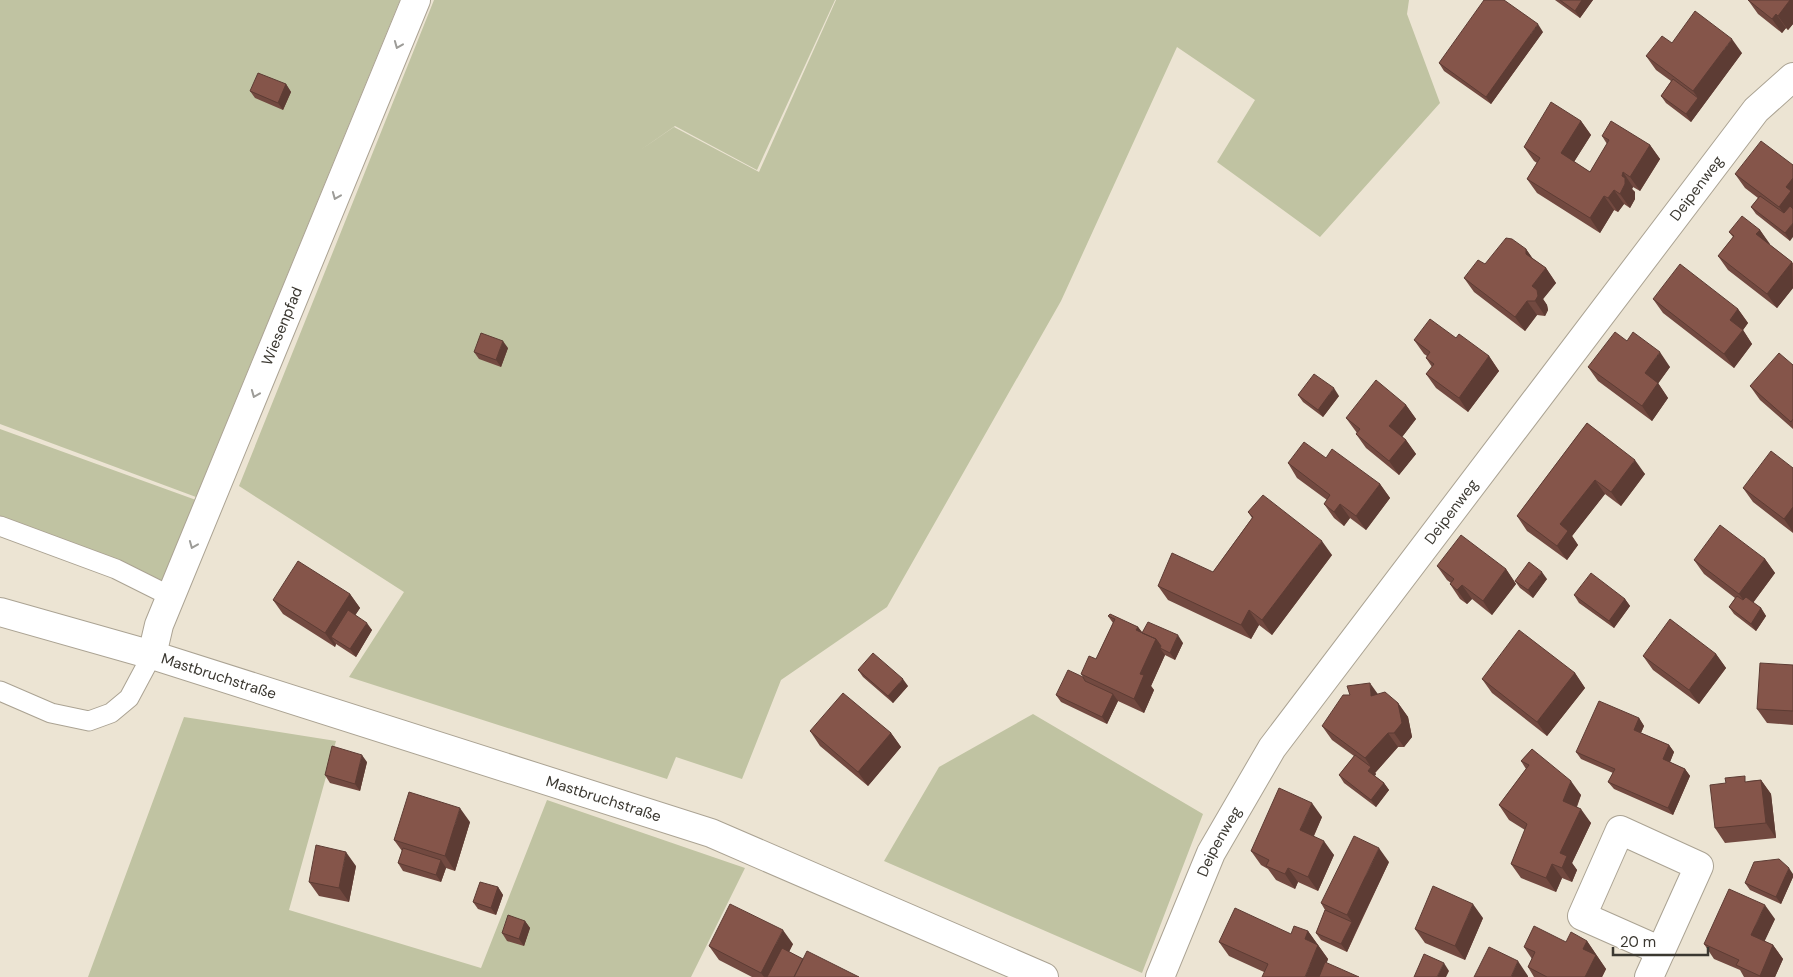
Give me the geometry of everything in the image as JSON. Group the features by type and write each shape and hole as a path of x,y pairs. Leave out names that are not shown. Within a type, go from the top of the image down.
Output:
{"street":[{"name":"Wiesenpfad","path":"152,655 159,625 416,0"},
{"name":"Deipenweg","path":"1160,977 1211,853 1272,748 1756,110 1793,77"},
{"name":"Mastbruchstraße","path":"0,612 152,655 711,833 1044,977"},
{"path":"1649,977 1661,951 1700,866 1620,830 1582,916 1661,951"}],"lane":[{"path":"0,526 116,570 172,597"},
{"name":"Mastbruchstraße","path":"0,691 51,713 89,721 111,713 129,698 152,655"}],"green space":[{"path":"0,0 400,0 196,497 0,424"},
{"path":"434,0 835,0 757,170 675,126 639,151 674,127 759,172 836,0 1409,0 1407,14 1440,103 1320,237 1217,162 1255,100 1177,47 1061,301 887,607 781,680 742,779 676,757 667,779 349,677 404,592 239,486"},
{"path":"0,429 196,500 162,581 122,564 0,520"},
{"path":"1033,714 1203,814 1142,973 884,861 939,767"},
{"path":"184,717 336,741 289,910 481,968 547,800 745,868 691,977 88,977"}],"building":[{"path":"1484,0 1504,0 1538,24 1486,97 1439,63"},
{"path":"1560,0 1582,0 1575,11"},
{"path":"1748,0 1790,0 1778,16 1776,14 1772,19"},
{"path":"1695,11 1732,39 1693,91 1646,56 1662,36 1672,43"},
{"path":"258,73 286,84 278,103 250,91"},
{"path":"1673,79 1698,98 1686,114 1661,96"},
{"path":"1551,102 1581,121 1561,153 1590,172 1609,140 1602,136 1611,121 1650,145 1630,177 1623,172 1622,176 1625,178 1625,184 1620,194 1614,190 1608,198 1604,196 1590,218 1527,179 1540,158 1524,147"},
{"path":"1761,141 1793,165 1793,178 1786,187 1791,191 1779,207 1735,174"},
{"path":"1760,196 1784,213 1790,206 1793,209 1793,223 1785,233 1751,207"},
{"path":"1742,216 1760,230 1756,234 1792,262 1767,294 1718,256 1734,236 1729,232"},
{"path":"1506,238 1512,239 1526,249 1526,254 1546,268 1532,286 1537,290 1538,296 1535,301 1527,301 1515,317 1464,278 1478,260 1485,264"},
{"path":"1680,264 1738,309 1730,320 1743,330 1724,354 1653,299"},
{"path":"1430,319 1456,338 1459,334 1489,356 1459,398 1426,374 1434,364 1426,358 1430,352 1414,340"},
{"path":"1615,332 1627,341 1633,332 1660,352 1645,373 1658,383 1642,406 1588,367"},
{"path":"481,333 503,341 496,360 474,352"},
{"path":"1779,353 1793,365 1793,419 1791,422 1750,386"},
{"path":"1314,374 1334,388 1318,410 1298,395"},
{"path":"1376,380 1406,405 1389,426 1406,440 1389,461 1356,434 1360,429 1346,418"},
{"path":"1587,423 1635,460 1611,492 1595,480 1560,524 1568,531 1557,546 1517,516"},
{"path":"1304,442 1326,458 1332,449 1380,484 1356,516 1340,504 1334,512 1324,504 1330,495 1288,463"},
{"path":"1771,451 1793,468 1793,507 1784,519 1743,488"},
{"path":"1263,495 1322,541 1262,620 1249,610 1241,625 1158,586 1172,553 1213,572 1253,517 1248,512"},
{"path":"1720,525 1765,559 1739,594 1694,560"},
{"path":"1461,535 1506,569 1483,601 1462,585 1457,590 1450,584 1454,579 1437,566"},
{"path":"298,561 350,594 325,633 273,600"},
{"path":"1529,562 1542,572 1528,590 1515,581"},
{"path":"1591,573 1625,599 1609,621 1574,595"},
{"path":"1737,596 1743,600 1746,597 1761,608 1751,624 1729,607"},
{"path":"348,610 367,623 350,649 331,637"},
{"path":"1110,614 1138,627 1136,630 1156,639 1140,674 1144,675 1134,699 1081,674 1089,656 1096,659 1115,619 1108,616"},
{"path":"1670,619 1716,654 1689,690 1643,656"},
{"path":"1148,622 1178,635 1170,653 1160,648 1161,646 1156,639 1142,633"},
{"path":"1519,630 1575,673 1537,722 1482,679"},
{"path":"873,653 903,679 888,696 858,670"},
{"path":"1760,663 1793,665 1793,711 1757,709"},
{"path":"1068,670 1083,677 1085,681 1113,694 1102,717 1056,695"},
{"path":"1370,683 1371,696 1385,692 1398,703 1402,723 1394,733 1388,733 1365,758 1322,726 1343,695 1350,695 1347,686"},
{"path":"843,693 891,733 858,772 810,731"},
{"path":"1599,701 1639,718 1634,730 1669,745 1663,759 1685,769 1668,808 1608,782 1615,769 1576,752"},
{"path":"332,746 362,755 355,784 325,775"},
{"path":"1532,749 1571,781 1563,801 1581,809 1560,853 1567,856 1562,868 1552,864 1546,878 1511,864 1527,824 1499,805 1529,765 1521,761"},
{"path":"1355,755 1371,767 1368,771 1384,783 1371,800 1339,775"},
{"path":"1745,776 1745,782 1761,780 1766,823 1715,828 1710,785 1726,783 1725,778"},
{"path":"1279,788 1312,803 1300,830 1324,841 1308,877 1288,868 1285,874 1266,866 1269,860 1251,851"},
{"path":"409,792 460,808 445,856 394,840"},
{"path":"1354,836 1379,848 1347,915 1321,903"},
{"path":"316,845 346,852 339,888 309,882"},
{"path":"403,848 441,860 436,875 398,863"},
{"path":"1779,859 1789,868 1776,897 1745,883 1754,862"},
{"path":"480,882 498,887 491,908 473,902"},
{"path":"1433,886 1473,904 1455,946 1415,929"},
{"path":"1729,889 1765,905 1751,935 1773,945 1760,976 1736,965 1739,960 1704,944"},
{"path":"730,904 783,930 761,973 709,946"},
{"path":"1235,908 1291,934 1294,926 1308,931 1305,939 1318,945 1305,977 1262,977 1268,964 1219,942"},
{"path":"1325,910 1352,922 1341,944 1316,933"},
{"path":"508,915 525,921 519,939 502,933"},
{"path":"1534,926 1566,942 1571,932 1587,941 1583,949 1596,955 1585,977 1547,977 1528,967 1535,952 1524,947"},
{"path":"1489,947 1518,961 1511,977 1474,977"},
{"path":"782,948 803,959 794,977 767,977"},
{"path":"807,951 859,977 794,977"},
{"path":"1424,954 1444,963 1437,977 1414,977"},
{"path":"1325,962 1359,977 1319,977"}]}
